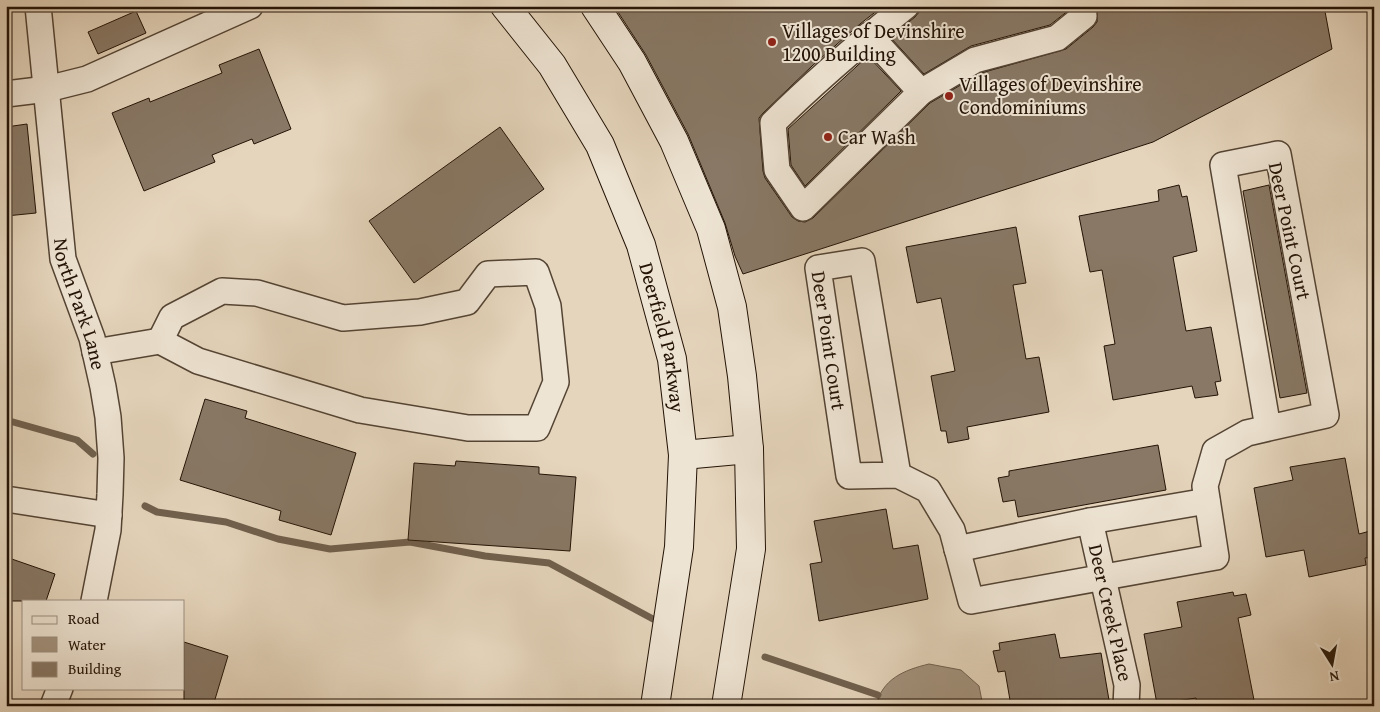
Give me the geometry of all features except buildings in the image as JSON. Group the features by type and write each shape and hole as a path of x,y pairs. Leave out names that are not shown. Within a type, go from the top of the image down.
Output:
{"main road":[{"name":"Deerfield Parkway","path":"505,6 552,65 600,145 641,244 672,359 683,455 679,547 655,706"},
{"path":"595,6 632,62 674,141 710,229 732,307 742,376 749,449 751,549 726,706"},
{"path":"683,455 749,449"}],"street":[{"name":"North Park Lane","path":"38,6 63,259 92,338 108,417 111,458 109,515 102,566 94,600"},
{"path":"6,94 47,89 87,79 250,6"},
{"path":"906,6 804,92 773,123 777,170 803,208 921,92 975,60 1057,38 1084,16 1083,6"},
{"path":"869,36 921,92"},
{"name":"Deer Point Court","path":"898,475 862,261 818,268 849,476 898,475 928,490 952,530 971,601 1216,557 1204,486 1215,451 1247,433 1326,415 1278,154 1223,165 1268,428"},
{"path":"95,352 160,341 198,361 360,410 468,428 537,428 556,382 548,306 536,272 488,274 467,302 420,312 343,318 257,293 222,291 172,317 160,341"},
{"path":"6,499 109,515"},
{"path":"957,549 1090,520 1207,502"},
{"name":"Deer Creek Place","path":"1090,520 1127,685 1126,706"},
{"path":"53,706 59,690"}],"water":[{"path":"929,664 961,670 979,686 983,706 876,706 883,689 895,677 911,669"}],"waterway":[{"path":"6,420 77,440 93,454"},
{"path":"145,506 157,512 226,522 278,539 330,549 410,542 485,556 549,563 653,619"},
{"path":"765,657 878,695"}],"place":[{"name":"Villages of Devinshire 1200 Building","path":"772,42"},
{"name":"Villages of Devinshire Condominiums","path":"949,96"},
{"name":"Car Wash","path":"828,137"}]}
